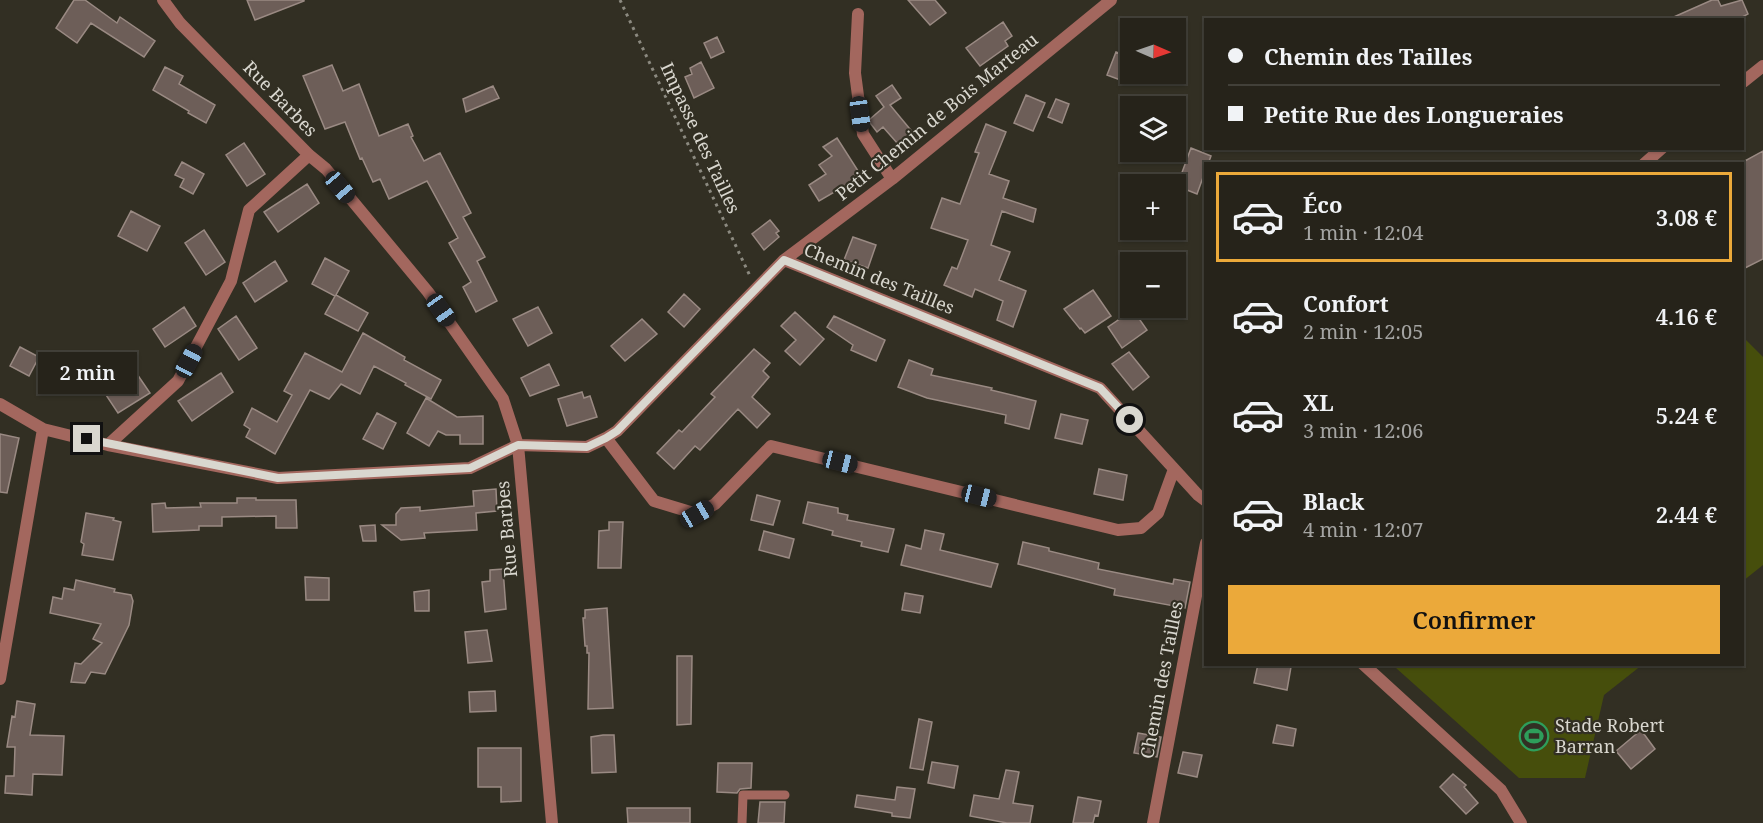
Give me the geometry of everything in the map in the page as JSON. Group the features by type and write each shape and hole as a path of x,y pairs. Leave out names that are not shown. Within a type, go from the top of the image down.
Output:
{"street":[{"name":"Rue Barbes","path":"164,0 180,24 309,155 326,169 428,292 503,399 518,445 552,823"},
{"name":"Petit Chemin de Bois Marteau","path":"784,260 892,179 1111,0"},
{"path":"858,14 855,73 863,134 892,179"},
{"path":"1744,81 1763,66"},
{"path":"1646,162 1660,150"},
{"path":"108,445 178,381 231,281 249,210 309,155"},
{"name":"Chemin des Tailles","path":"518,445 587,447 617,431 784,260 1100,388 1204,500"},
{"path":"0,404 43,429 108,445 278,478 470,468 518,445"},
{"path":"0,679 43,429"},
{"path":"606,438 654,501 697,514 715,504 771,446 1118,530 1140,528 1158,513 1174,469"},
{"name":"Chemin des Tailles","path":"1153,823 1204,554"},
{"path":"1365,666 1501,790 1521,823"}],"lane":[{"path":"742,823 743,795 785,795"}],"path":[{"name":"Impasse des Tailles","path":"620,0 756,288"}],"green space":[{"path":"1744,338 1763,357 1763,565 1744,580"},
{"name":"Stade Robert Barran","path":"1395,666 1641,666 1604,695 1585,778 1519,778"}],"building":[{"path":"74,0 85,0 117,23 120,17 155,41 144,57 91,23 77,43 56,28"},
{"path":"247,0 304,0 304,1 255,20"},
{"path":"908,0 935,0 946,13 930,25"},
{"path":"1712,0 1718,0 1721,6 1742,0 1748,14 1741,18 1672,18"},
{"path":"1003,22 1012,36 1005,41 1008,46 980,66 966,48"},
{"path":"717,37 724,52 711,58 704,43"},
{"path":"1116,52 1120,54 1120,80 1107,75"},
{"path":"701,62 714,88 694,98 685,77 692,74 690,68"},
{"path":"332,65 343,91 359,84 379,136 408,124 413,136 411,137 424,161 440,153 471,213 463,217 485,257 477,261 497,301 476,312 463,287 471,282 449,243 458,238 427,181 389,199 380,179 373,182 362,158 360,159 345,122 325,129 303,76"},
{"path":"165,67 183,76 179,84 215,105 206,123 153,90"},
{"path":"892,85 901,98 890,105 919,140 905,152 883,127 877,132 869,120 884,107 876,96"},
{"path":"493,86 499,98 466,112 463,99"},
{"path":"1026,95 1045,103 1033,131 1014,123"},
{"path":"1056,99 1069,104 1062,123 1048,117"},
{"path":"986,124 1006,132 989,174 1009,181 1003,198 1036,209 1033,222 1002,211 991,245 1010,252 999,280 1026,291 1013,327 997,320 1003,301 975,289 972,297 944,285 952,267 957,269 968,240 931,228 942,198 960,204 979,153 975,152"},
{"path":"837,138 862,177 857,181 853,177 855,180 819,201 809,185 826,174 819,165 832,156 823,147"},
{"path":"244,143 265,174 247,186 226,155"},
{"path":"1191,148 1211,156 1209,162 1204,162 1204,175 1197,194 1186,190 1186,174 1181,174"},
{"path":"1763,151 1763,259 1744,268 1744,162"},
{"path":"182,162 204,174 193,194 180,187 184,179 175,175"},
{"path":"307,184 319,203 278,232 264,212"},
{"path":"131,211 160,226 147,251 118,236"},
{"path":"770,220 779,231 776,233 779,237 764,250 752,234"},
{"path":"204,230 225,262 206,275 185,243"},
{"path":"853,237 876,245 868,268 844,260"},
{"path":"325,258 349,271 336,295 368,313 358,331 325,314 335,296 312,284"},
{"path":"275,261 287,281 255,302 243,283"},
{"path":"1093,290 1111,316 1085,333 1064,309"},
{"path":"684,294 700,309 684,327 668,312"},
{"path":"184,307 196,326 165,347 153,329"},
{"path":"538,307 552,333 528,346 513,319"},
{"path":"795,312 824,339 800,365 785,351 796,340 781,326"},
{"path":"236,316 257,348 239,360 218,329"},
{"path":"834,316 885,340 876,361 851,350 853,345 827,327"},
{"path":"1121,318 1139,318 1147,330 1122,348 1108,327"},
{"path":"642,319 657,334 625,361 611,346"},
{"path":"363,333 405,357 404,360 441,380 431,399 374,366 360,394 341,384 329,399 310,390 275,454 246,437 250,429 244,425 252,408 277,422 292,395 284,391 305,353 342,372"},
{"path":"20,347 39,357 29,376 10,366"},
{"path":"754,349 770,363 763,371 769,377 752,397 770,414 757,428 738,409 700,450 695,446 674,469 657,453 679,430 682,432 715,397 711,394"},
{"path":"1129,352 1149,377 1133,390 1112,364"},
{"path":"909,360 933,369 931,375 992,388 991,390 1036,401 1029,429 1005,423 1006,415 927,398 898,387"},
{"path":"549,364 559,385 530,396 521,378"},
{"path":"221,373 233,392 192,421 178,401"},
{"path":"137,374 150,393 118,413 106,395"},
{"path":"582,392 584,398 590,396 597,417 567,426 558,399"},
{"path":"426,398 457,417 483,416 483,444 460,444 460,435 446,435 438,431 429,446 407,433"},
{"path":"377,413 396,423 383,449 363,439"},
{"path":"1061,414 1088,420 1082,444 1055,438"},
{"path":"0,434 19,438 7,493 0,492"},
{"path":"1099,469 1127,475 1123,500 1094,494"},
{"path":"496,489 497,511 476,513 477,530 424,533 425,538 401,540 382,525 396,525 396,514 401,508 420,507 420,511 474,506 473,491"},
{"path":"757,495 780,501 773,525 751,520"},
{"path":"237,498 296,500 297,528 276,528 276,516 222,517 222,526 199,526 199,530 153,532 152,504 165,503 166,508 201,507 200,503 237,503"},
{"path":"808,502 838,508 838,513 848,515 847,520 894,529 888,552 861,546 862,542 832,535 833,531 803,523"},
{"path":"86,513 114,518 113,520 121,522 113,560 82,555 84,544 81,542"},
{"path":"609,522 623,522 621,568 598,568 599,531 609,530"},
{"path":"375,525 376,541 363,541 360,526"},
{"path":"925,530 944,534 940,550 998,564 991,587 901,565 906,545 921,549"},
{"path":"764,531 794,539 789,558 759,550"},
{"path":"1023,542 1099,563 1098,569 1173,584 1174,579 1190,582 1185,608 1114,595 1115,589 1018,564"},
{"path":"503,569 506,609 485,612 482,582 490,581 490,570"},
{"path":"305,577 329,578 329,600 306,600"},
{"path":"76,580 115,589 114,592 131,595 133,601 129,625 105,674 91,672 85,683 71,682 75,663 81,664 102,643 93,639 101,624 50,613 53,597 62,599 64,588 74,590"},
{"path":"429,590 429,611 415,611 414,592"},
{"path":"905,593 923,596 920,613 902,610"},
{"path":"607,608 613,708 588,709 589,653 585,646 583,618 585,618 585,610"},
{"path":"487,630 492,661 468,663 465,632"},
{"path":"677,656 692,656 691,724 677,725"},
{"path":"1258,666 1291,667 1287,690 1254,683"},
{"path":"495,691 496,711 470,712 469,692"},
{"path":"17,701 35,704 30,735 64,736 62,775 33,774 32,795 5,793 6,776 14,776 15,747 7,747"},
{"path":"919,719 932,722 923,770 910,768"},
{"path":"1277,725 1296,729 1293,746 1273,743"},
{"path":"1641,730 1655,749 1631,769 1616,751"},
{"path":"1138,733 1161,737 1157,757 1134,753"},
{"path":"614,735 616,772 592,773 591,737"},
{"path":"478,748 521,748 521,801 501,802 501,787 478,787"},
{"path":"1183,752 1202,755 1197,777 1178,773"},
{"path":"932,762 958,766 954,788 928,783"},
{"path":"718,763 752,763 751,788 740,789 737,793 717,792"},
{"path":"1006,770 1019,772 1013,803 1033,806 1030,823 1007,823 970,816 974,795 999,799"},
{"path":"1453,774 1466,785 1464,787 1478,803 1466,814 1440,787"},
{"path":"897,787 915,789 910,818 855,807 857,795 895,800"},
{"path":"1078,797 1101,801 1098,816 1095,815 1093,823 1073,823"},
{"path":"760,802 785,802 784,823 758,823"},
{"path":"627,808 690,808 690,823 628,823"}],"place":[{"name":"Stade Robert Barran","path":"1534,736"}],"route":[{"path":"87,439 278,478 470,468 518,445 587,447 617,431 784,260 1100,388 1130,420"}]}
